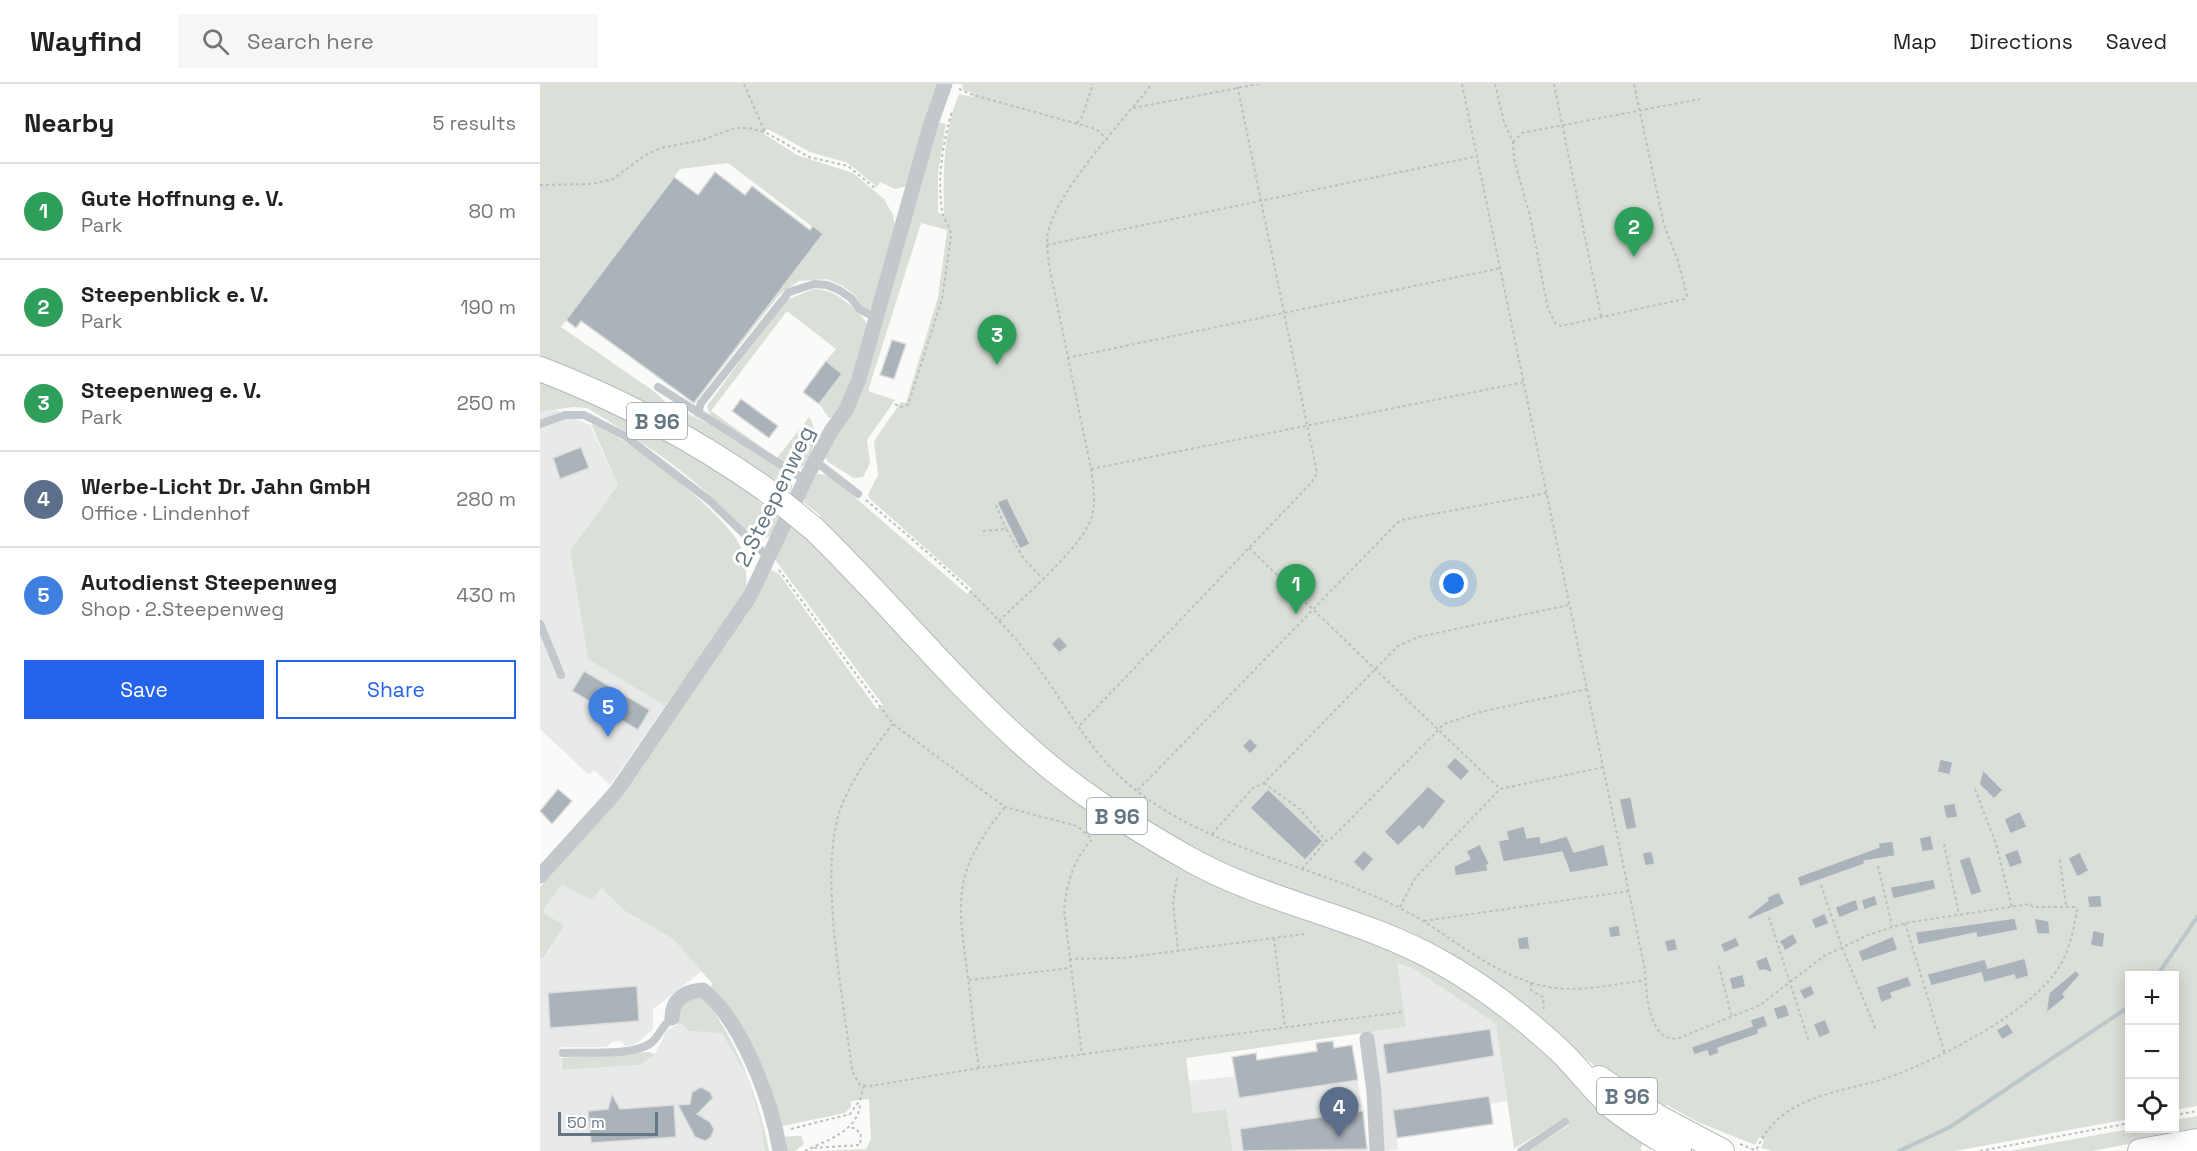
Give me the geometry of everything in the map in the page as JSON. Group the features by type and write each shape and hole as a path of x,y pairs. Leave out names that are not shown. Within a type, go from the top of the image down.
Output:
{"main road":[{"name":"B 96","path":"540,369 647,415 712,452 765,489 814,529 866,579 971,695 1022,744 1090,798 1194,861 1258,890 1383,935 1437,960 1502,1003 1560,1051 1687,1145 1722,1151"},
{"path":"2140,1151 2197,1141"}],"street":[{"name":"2.Steepenweg","path":"540,876 616,792 750,596 805,480 831,431 846,410 859,379 931,123 954,88"},
{"path":"672,1018 675,1003 687,992 703,990 709,995 743,1045 776,1133 780,1151"},
{"path":"1367,1039 1374,1092 1377,1151"}],"lane":[{"path":"698,413 701,404 789,292 814,284 827,285 851,298 859,309 876,318"},
{"path":"658,387 805,480"},
{"path":"540,424 575,414 584,415 608,426 709,500 768,557"},
{"path":"815,461 858,494"},
{"path":"540,624 561,675"},
{"path":"563,1053 636,1049 649,1045 663,1024 672,1018"},
{"path":"1521,1151 1565,1122"}],"path":[{"path":"744,84 765,132"},
{"path":"958,84 954,88 1096,129 1108,140"},
{"path":"1077,123 1082,117 1093,84"},
{"path":"999,621 1088,528 1095,496 1047,245 1054,215 1066,194 1152,84"},
{"path":"1080,725 1315,477 1317,469 1237,84"},
{"path":"1133,108 1259,84"},
{"path":"1462,84 1645,970 1646,999 1658,1031 1668,1039 1679,1038 1732,1018 1760,1005 1824,956 1842,946 1892,926 2030,904 2033,908 2074,906 2077,910 2062,962 2050,980 2028,1001 1945,1054 1890,1076 1793,1107 1776,1119 1756,1151"},
{"path":"1495,84 1504,122 1513,141 1514,159 1530,216 1552,319 1561,326 1684,299 1687,296 1678,261 1664,225 1634,84"},
{"path":"1554,84 1601,316"},
{"path":"1513,141 1522,133 1700,99"},
{"path":"895,404 906,407 911,399 942,299 951,230 942,213 942,154 953,107"},
{"path":"540,185 592,184 613,179 644,156 661,148 702,140 735,128 765,132 809,157 848,166 876,189"},
{"path":"1047,245 1478,156"},
{"path":"1067,358 1501,268"},
{"path":"1091,469 1525,381"},
{"path":"858,494 933,557 999,621 1050,682 1098,753 1156,804 1212,834 1361,889 1424,921 1470,953 1510,976 1555,988 1583,988 1644,980"},
{"path":"1138,790 1401,520 1546,494"},
{"path":"996,505 1017,550 1042,578"},
{"path":"983,531 1006,529"},
{"path":"1249,548 1500,789"},
{"path":"768,557 893,724 1005,807 1077,826 1092,839 1072,867 1066,887 1064,910 1083,1055"},
{"path":"1212,834 1253,788 1264,783 1398,646 1418,638 1569,605"},
{"path":"1302,869 1326,841 1332,839 1438,729 1457,718 1588,689"},
{"path":"893,724 847,795 837,823 832,855 832,891 855,1081 864,1086 979,1068 1402,1012"},
{"path":"1400,908 1415,878 1500,789 1604,767"},
{"path":"1264,783 1300,810 1326,841"},
{"path":"1975,789 1996,844 2012,907"},
{"path":"979,1068 959,916 961,892 970,860 978,844 1005,807"},
{"path":"1944,844 1959,914"},
{"path":"2060,860 2066,906"},
{"path":"1878,866 1892,926"},
{"path":"1177,878 1173,890 1173,916 1178,951"},
{"path":"1821,885 1842,946 1876,1030"},
{"path":"1424,921 1440,921 1629,891"},
{"path":"1769,917 1809,1042"},
{"path":"1905,923 1945,1054"},
{"path":"1069,959 1123,958 1305,934"},
{"path":"1274,938 1285,1028"},
{"path":"1719,966 1732,1018"},
{"path":"968,980 1070,968"},
{"path":"1531,983 1531,990 1542,996 1545,1013"},
{"path":"805,1151 850,1128 859,1112 864,1086"},
{"path":"776,1133 846,1116 854,1111 860,1100"},
{"path":"2179,1114 2197,1111"},
{"path":"1980,1151 2125,1124"},
{"path":"811,1148 860,1145 861,1134 855,1128 850,1128"}],"shaded area":[{"path":"540,84 938,84 927,113 906,186 895,189 880,182 877,187 848,163 810,152 767,129 764,134 797,155 853,173 884,199 893,215 895,226 874,308 869,310 862,307 854,294 827,279 799,281 780,294 698,398 822,234 728,163 680,169 561,327 655,392 666,403 709,424 786,472 793,482 791,492 773,478 770,481 540,359"},
{"path":"962,84 2197,84 2197,1106 2179,1109 2179,971 2125,971 2125,1120 1955,1151 1772,1151 1761,1148 1764,1140 1759,1137 1755,1145 1698,1122 1667,1105 1661,1113 1606,1076 1544,1022 1326,906 1199,853 1096,790 1027,735 819,520 821,516 801,500 817,474 829,475 967,594 972,589 868,495 878,475 874,441 901,402 906,403 938,297 947,230 921,223 868,391 895,400 867,440 870,463 863,477 854,478 828,462 825,456 938,122 946,124 938,173 938,213 944,214 944,168 950,123 959,94 973,97 973,93 963,90"},
{"path":"814,289 826,291 841,298 862,317 867,325 860,361 835,416 829,418 819,404 842,374 826,361 836,349 787,311 711,411 777,458 809,417 814,429 813,445 808,459 799,469 774,459 711,417 707,406 784,301"},
{"path":"540,378 625,417 733,480 759,498 758,501 780,518 772,536 761,539 749,534 704,490 672,464 587,408 573,407 540,412"},
{"path":"557,410 590,425 618,485 570,551 588,659 665,706 610,785 594,770 589,775 540,729 540,412"},
{"path":"591,424 607,431 649,458 694,494 729,530 739,544 745,562 745,594 665,706 588,659 570,551 618,485"},
{"path":"788,524 807,539 1051,780 1435,969 1505,1017 1611,1116 1645,1140 1640,1149 1642,1151 1528,1151 1569,1125 1565,1118 1510,1151 1514,1148 1496,1024 1414,969 1397,963 1406,1027 1186,1058 1193,1113 1226,1109 1233,1151 818,1151 866,1149 871,1139 869,1099 851,1101 851,1107 845,1113 782,1126 711,987 712,983 673,939 625,911 602,888 591,900 562,884 543,912 564,926 543,959 540,956 540,887 621,796 770,569 779,574 877,709 883,705 776,561 775,557"},
{"path":"562,883 591,900 602,887 625,911 673,939 702,971 653,1009 653,1029 635,1045 625,1046 621,1041 612,1042 606,1047 561,1047 562,1070 641,1065 655,1054 667,1030 681,1023 688,1031 722,1032 747,1076 760,1121 765,1151 540,1151 540,956 544,959 563,927 543,913"},
{"path":"1396,962 1414,969 1496,1024 1507,1101 1490,1104 1493,1124 1397,1138 1398,1150 1382,1151 1382,1099 1371,1032 1406,1027"},
{"path":"689,998 706,1000 738,1054 746,1072 753,1091 769,1151 765,1151 760,1120 747,1076 722,1033 688,1031 681,1023 678,1025 677,1011"},
{"path":"648,1052 655,1054 641,1065 562,1070 562,1058"},
{"path":"1355,1064 1368,1151 1233,1151 1226,1109 1193,1113 1189,1081"},
{"path":"2197,1116 2197,1131 2092,1151 2009,1151 2125,1130 2125,1133 2179,1133 2179,1119"},
{"path":"801,1136 804,1144 795,1151 786,1151 783,1137"}],"building":[{"path":"715,172 745,195 752,186 810,230 813,226 823,234 694,403 581,321 576,328 566,320 674,177 698,195"},
{"path":"892,340 906,344 894,379 880,375"},
{"path":"826,361 842,374 819,404 803,392"},
{"path":"741,399 778,426 769,438 732,411"},
{"path":"581,447 589,468 560,479 553,458"},
{"path":"1007,498 1030,544 1020,549 997,502"},
{"path":"1059,636 1068,646 1059,653 1051,644"},
{"path":"584,671 650,710 638,730 572,691"},
{"path":"1250,738 1258,746 1250,754 1242,746"},
{"path":"1455,757 1470,771 1461,781 1446,767"},
{"path":"1940,759 1953,762 1950,775 1937,772"},
{"path":"1983,770 2003,790 1994,799 1979,784"},
{"path":"1428,786 1446,801 1423,830 1419,826 1398,846 1384,832"},
{"path":"558,789 572,801 552,824 540,811"},
{"path":"1268,789 1323,841 1305,860 1250,808"},
{"path":"1631,797 1637,828 1626,830 1619,799"},
{"path":"1955,803 1958,817 1946,819 1943,805"},
{"path":"2020,811 2027,827 2010,834 2004,819"},
{"path":"1524,826 1527,838 1540,836 1541,843 1567,836 1574,852 1604,844 1609,866 1570,873 1562,852 1503,862 1498,841 1508,839 1506,831"},
{"path":"1931,835 1934,850 1922,852 1919,838"},
{"path":"1893,841 1895,856 1864,861 1865,864 1800,887 1797,877 1879,847 1878,843"},
{"path":"1480,844 1490,865 1487,865 1488,871 1455,876 1454,866 1470,859 1466,851"},
{"path":"2018,849 2023,863 2010,868 2004,854"},
{"path":"1364,850 1374,859 1363,872 1353,862"},
{"path":"1652,851 1655,864 1645,866 1642,853"},
{"path":"2080,852 2089,871 2077,877 2068,858"},
{"path":"1970,856 1982,892 1971,896 1959,860"},
{"path":"1934,879 1936,889 1893,899 1890,887"},
{"path":"1779,892 1785,904 1749,920 1747,917 1768,900 1767,897"},
{"path":"1875,895 1878,905 1864,910 1861,900"},
{"path":"2101,895 2102,907 2089,908 2087,896"},
{"path":"1856,899 1859,910 1839,918 1835,907"},
{"path":"1825,913 1829,924 1815,929 1811,919"},
{"path":"2015,918 2018,930 1977,938 1976,933 1918,945 1915,932"},
{"path":"2034,918 2049,921 2050,934 2037,934"},
{"path":"1619,925 1621,936 1610,938 1608,927"},
{"path":"2093,930 2105,933 2103,948 2090,945"},
{"path":"1793,933 1798,943 1785,951 1779,941"},
{"path":"1528,936 1530,949 1519,950 1517,938"},
{"path":"1893,936 1898,950 1862,962 1858,951"},
{"path":"1736,937 1740,946 1724,953 1720,944"},
{"path":"1675,938 1678,950 1667,952 1664,941"},
{"path":"1767,956 1773,973 1759,971 1755,961"},
{"path":"2025,958 2029,976 2016,980 2014,975 1984,983 1981,973 1931,986 1927,974 1985,959 1988,968"},
{"path":"2076,970 2080,975 2063,994 2066,997 2046,1013 2049,993"},
{"path":"1743,974 1746,987 1732,990 1729,978"},
{"path":"1908,976 1912,986 1891,993 1893,998 1881,1003 1876,987"},
{"path":"1811,985 1815,994 1804,1000 1799,990"},
{"path":"637,986 639,1021 550,1028 548,993"},
{"path":"1786,1004 1790,1016 1777,1020 1773,1008"},
{"path":"1764,1015 1768,1026 1758,1030 1759,1034 1718,1048 1719,1053 1709,1057 1707,1051 1694,1055 1691,1047 1752,1026 1750,1020"},
{"path":"1825,1019 1831,1033 1819,1038 1813,1024"},
{"path":"2008,1023 2014,1033 2002,1040 1996,1030"},
{"path":"1490,1029 1494,1056 1387,1074 1383,1044"},
{"path":"1333,1041 1334,1048 1352,1045 1358,1080 1239,1098 1232,1057 1256,1053 1257,1060 1317,1051 1316,1043"},
{"path":"701,1087 710,1092 713,1098 697,1114 710,1122 714,1129 711,1137 705,1141 695,1137 678,1105 690,1104 692,1092"},
{"path":"612,1094 620,1109 674,1105 676,1137 591,1143 588,1111 608,1109"},
{"path":"1489,1096 1493,1124 1397,1138 1393,1110"},
{"path":"1363,1111 1367,1149 1243,1151 1240,1129"}],"waterway":[{"path":"2160,971 2197,917"},
{"path":"1899,1151 1950,1127 2125,1009"}],"place":[{"name":"Steepenblick e. V.","path":"1634,257"},
{"name":"Steepenweg e. V.","path":"997,365"},
{"name":"Gute Hoffnung e. V.","path":"1296,614"},
{"name":"Autodienst Steepenweg","path":"608,737"},
{"name":"Werbe-Licht Dr. Jahn GmbH","path":"1339,1137"}]}
